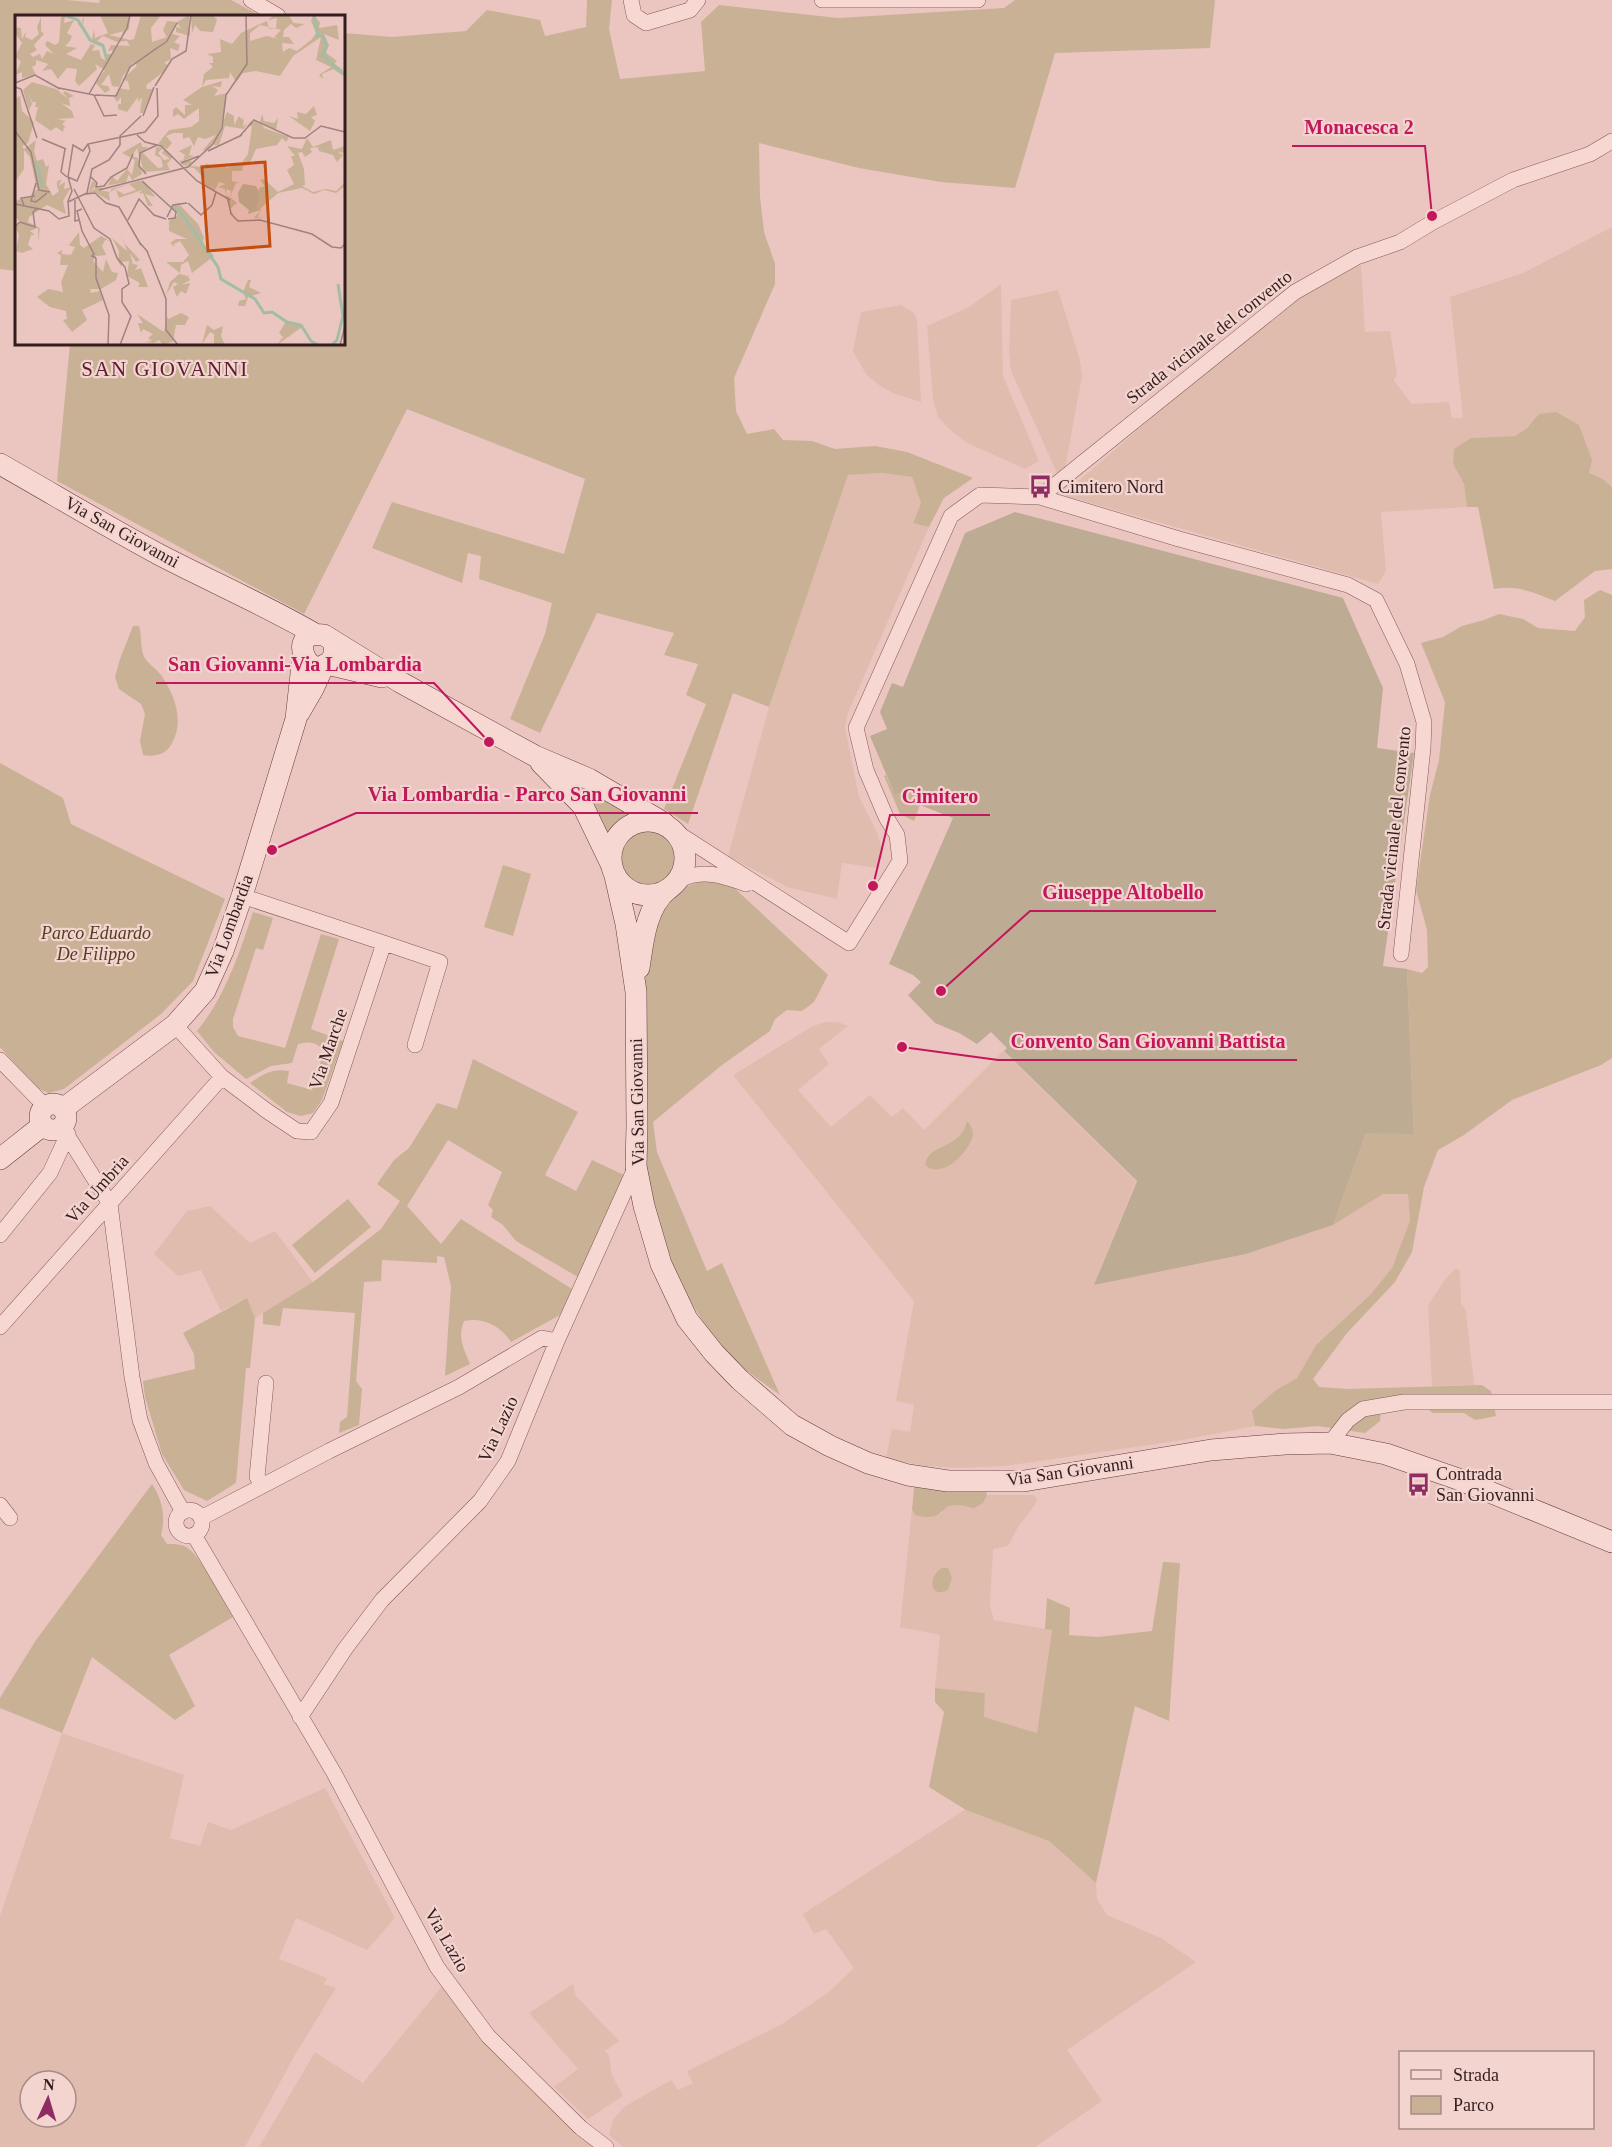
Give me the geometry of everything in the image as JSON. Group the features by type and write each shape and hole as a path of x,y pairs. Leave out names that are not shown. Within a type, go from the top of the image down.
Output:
{"main road":[{"name":"Via San Giovanni","path":"0,464 157,553 324,638 535,756 593,782 670,827"},
{"name":"Via San Giovanni","path":"244,598 275,622 303,655"},
{"path":"324,638 335,652 331,661 325,665 312,665 303,655 302,648 306,639 324,638"},
{"name":"Via Lombardia","path":"0,1159 56,1120 175,1025 205,991 223,951 242,896 296,719 303,655"},
{"name":"Via San Giovanni","path":"325,665 400,682"},
{"name":"Via Lombardia","path":"296,719 325,665"},
{"name":"Via San Giovanni","path":"535,756 583,806 613,870 626,924 636,992 638,1126 636,1166 644,1206 661,1264 687,1319 714,1353 740,1380 792,1425 868,1463 908,1475 948,1481 1015,1481 1211,1450 1330,1443 1386,1454 1458,1479 1612,1542"},
{"path":"588,817 593,782"},
{"path":"650,820 670,827 683,843 686,855 684,868 674,885 657,894 639,894 623,885 613,870 611,850 616,838 625,828 637,822 650,820"},
{"name":"Via San Giovanni","path":"636,992 646,924 661,896 674,885"}],"street":[{"path":"251,0 276,15"},
{"path":"631,0 634,15 646,23 690,10 698,0"},
{"path":"829,0 978,0"},
{"name":"Strada vicinale del convento","path":"1040,497 1295,292 1357,257 1400,242 1432,222 1513,180 1590,154 1612,141"},
{"name":"Strada vicinale del convento","path":"774,894 849,943 900,861 897,835 885,817 866,770 856,728 951,516 980,495 1040,497 1179,539 1348,585 1377,600 1407,664 1424,722 1401,954"},
{"path":"670,827 774,894"},
{"path":"674,885 699,873 714,874 774,894"},
{"path":"242,896 440,962 415,1045"},
{"name":"Via Marche","path":"175,1025 222,1077 297,1131 311,1132 331,1103 384,943"},
{"path":"0,1060 56,1120 110,1204 132,1377 140,1419 156,1463 183,1512"},
{"name":"Via Umbria","path":"0,1327 222,1077"},
{"path":"0,1235 50,1173 56,1120"},
{"name":"Via Lazio","path":"300,1717 345,1649 382,1599 480,1501 508,1461 557,1341 636,1166"},
{"name":"Via Lazio","path":"201,1518 262,1485 459,1387 542,1338 557,1341"},
{"path":"262,1485 257,1477 266,1383"},
{"path":"1330,1443 1348,1420 1363,1409 1404,1402 1612,1402"},
{"path":"0,1505 10,1518"},
{"path":"183,1512 195,1512 201,1518 200,1530 195,1535 171,1533 183,1512"},
{"name":"Via Lazio","path":"195,1535 333,1773 437,1967 488,2036 581,2128 606,2147"}],"shaded area":[{"path":"1612,227 1612,487 1603,479 1589,473 1539,414 1527,428 1515,436 1471,438 1454,449 1453,464 1464,484 1467,507 1381,512 1386,571 1378,584 1062,495 1168,404 1274,318 1310,291 1361,265 1365,332 1390,331 1397,374 1394,381 1412,404 1449,402 1452,418 1463,418 1450,297 1523,273"},
{"path":"1001,284 1003,376 1039,461 1025,469 967,443 938,417 933,399 927,326 969,307"},
{"path":"1058,290 1080,360 1082,377 1065,468 1057,473 1011,371 1009,352 1011,300"},
{"path":"901,305 913,312 917,319 921,402 895,394 879,385 866,374 853,351 861,312"},
{"path":"882,473 912,477 921,503 913,523 929,527 848,713 845,727 859,797 877,832 883,853 878,868 842,863 837,899 787,887 728,856 769,707 848,475"},
{"path":"1015,512 1343,598 1383,688 1377,748 1414,753 1383,966 1407,969 1414,1134 1366,1133 1333,1225 1246,1254 1094,1285 1137,1181 1004,1051 1007,1048 991,1032 977,1044 935,1023 908,995 921,982 913,975 889,964 953,818 920,805 913,787 895,795 870,736 887,729 880,712 892,683 903,687 965,533"},
{"path":"825,1022 838,1022 848,1026 819,1049 829,1064 798,1090 831,1127 870,1095 892,1117 903,1108 924,1130 1003,1051 1136,1181 1094,1285 1246,1254 1333,1225 1383,1194 1408,1194 1410,1221 1392,1268 1370,1295 1316,1345 1297,1378 1276,1390 1252,1411 1255,1426 1183,1440 1005,1466 958,1468 925,1466 886,1458 892,1429 910,1432 914,1405 896,1401 914,1301 733,1075 811,1027"},
{"path":"210,1206 250,1243 275,1231 313,1282 255,1318 247,1298 221,1311 201,1270 178,1276 154,1254 187,1211"},
{"path":"1456,1268 1460,1271 1461,1303 1466,1311 1474,1385 1432,1386 1428,1306 1443,1282"},
{"path":"987,1495 1033,1495 1037,1499 1008,1546 993,1549 990,1606 994,1620 1052,1630 1037,1733 983,1717 985,1693 935,1688 940,1635 900,1627 912,1509 915,1515 941,1514 947,1506 964,1507 983,1503"},
{"path":"62,1733 184,1775 170,1838 200,1846 208,1822 231,1830 325,1788 395,1918 367,1950 296,1918 279,1959 327,1978 324,1984 336,1988 295,2055 245,2147 0,2147 0,1916"},
{"path":"966,1809 1049,1841 1096,1883 1097,1899 1107,1915 1161,1938 1196,1962 1067,2050 1102,2101 1035,2147 623,2147 609,2135 613,2120 624,2107 671,2080 678,2090 693,2083 687,2071 782,2024 829,1992 854,1968 826,1929 814,1934 803,1914"},
{"path":"573,1984 576,1996 619,2041 605,2051 609,2055 612,2075 623,2096 588,2119 554,2087 578,2069 529,2013"},
{"path":"443,1985 596,2147 259,2147 315,2052 363,2083"}],"green space":[{"path":"0,0 67,0 99,3 100,0 231,0 259,15 15,15 15,271 0,269"},
{"path":"587,0 612,0 609,29 620,79 705,71 701,22 719,5 838,18 1004,8 1015,0 1215,0 1210,48 1055,53 1015,188 941,182 859,168 759,143 760,197 764,232 775,264 775,284 734,378 736,411 747,434 774,429 783,440 812,441 835,449 875,446 907,452 973,478 944,498 929,527 913,523 921,503 912,477 882,473 848,475 769,707 733,693 688,824 664,809 706,704 686,695 698,664 664,655 674,633 597,613 540,733 510,719 545,634 552,603 479,579 481,556 468,553 462,583 372,548 392,502 564,554 585,479 407,409 304,614 57,481 70,345 345,345 345,33 392,37 466,31 487,10 540,20 545,36 586,27"},
{"path":"1556,412 1579,425 1592,460 1589,473 1603,479 1612,487 1612,569 1595,571 1555,601 1518,589 1494,589 1478,507 1467,507 1464,484 1453,464 1454,449 1471,438 1515,436 1527,428 1539,414"},
{"path":"1600,590 1612,595 1612,1058 1601,1065 1512,1100 1464,1135 1438,1150 1424,1187 1412,1252 1395,1282 1347,1333 1313,1379 1319,1387 1348,1389 1482,1385 1491,1391 1496,1416 1475,1420 1464,1413 1433,1413 1411,1397 1382,1400 1380,1421 1365,1433 1318,1426 1283,1429 1255,1426 1252,1411 1276,1390 1297,1378 1316,1345 1370,1295 1392,1268 1410,1221 1408,1194 1383,1194 1333,1225 1366,1133 1414,1133 1407,969 1422,973 1428,967 1427,930 1416,890 1430,795 1439,760 1445,702 1421,643 1443,637 1462,626 1499,614 1523,619 1538,628 1575,631 1585,617 1584,600"},
{"path":"133,626 139,626 144,657 166,683 174,700 178,718 175,736 169,748 151,756 143,755 140,741 145,714 141,704 119,689 115,677"},
{"name":"Parco Eduardo De Filippo","path":"0,763 63,798 71,824 225,899 193,981 161,1014 64,1089 49,1093 37,1088 0,1047"},
{"path":"886,775 895,795 913,787 920,805 914,821 900,814 884,776"},
{"path":"596,791 643,816 623,824 610,841 594,811"},
{"path":"648,828 665,833 673,841 678,858 673,875 665,883 648,888 631,883 623,875 618,858 623,841 631,833"},
{"path":"503,865 531,874 513,936 484,927"},
{"path":"711,879 730,884 828,975 814,1002 802,1011 787,1010 775,1019 770,1031 722,1065 653,1122 657,1152 707,1271 722,1263 780,1395 745,1369 708,1329 683,1288 670,1259 652,1200 644,1108 645,975 648,944 656,922 672,897 687,886"},
{"path":"253,912 273,918 263,950 256,948 233,1019 233,1027 238,1036 285,1048 321,934 339,939 311,1029 343,1041 322,1100 313,1113 301,1116 287,1112 250,1083 268,1072 283,1070 289,1071 287,1083 312,1090 324,1051 319,1046 309,1043 298,1044 292,1063 271,1066 246,1079 214,1052 197,1031 216,1004 237,959"},
{"path":"473,1059 578,1112 545,1175 576,1191 592,1160 624,1175 578,1277 516,1241 503,1225 491,1217 493,1210 488,1205 502,1172 448,1140 407,1206 441,1244 461,1219 572,1289 560,1315 511,1342 502,1331 491,1324 478,1320 464,1321 461,1338 470,1364 445,1376 451,1286 444,1257 437,1256 437,1263 382,1260 381,1281 364,1282 356,1381 362,1389 359,1425 339,1433 340,1422 347,1417 355,1313 283,1308 280,1326 263,1324 263,1313 313,1282 381,1229 400,1201 377,1184 394,1160 409,1148 437,1103 457,1109"},
{"path":"967,1121 973,1134 961,1155 947,1167 932,1169 925,1165 930,1154 957,1139"},
{"path":"348,1199 371,1227 315,1273 292,1245"},
{"path":"247,1298 255,1318 250,1368 246,1368 236,1483 207,1501 184,1490 162,1454 145,1397 143,1381 195,1369 194,1354 183,1333"},
{"path":"915,1480 985,1486 987,1495 983,1503 974,1508 948,1506 937,1515 929,1517 915,1515 912,1509"},
{"path":"152,1484 162,1508 161,1535 167,1544 184,1546 195,1555 207,1571 233,1617 169,1655 195,1706 175,1720 92,1657 62,1733 0,1708 0,1698 36,1640"},
{"path":"1163,1562 1180,1563 1169,1721 1135,1706 1096,1883 1049,1841 966,1810 929,1787 944,1712 935,1702 935,1688 985,1693 984,1717 1037,1733 1052,1630 1045,1629 1047,1598 1070,1608 1069,1635 1098,1637 1152,1631"},
{"path":"942,1568 948,1568 952,1578 948,1590 937,1592 933,1586 934,1576"}],"place":[{"name":"Monacesca 2","path":"1432,216"},
{"name":"Cimitero Nord","path":"1040,487"},
{"name":"San Giovanni-Via Lombardia","path":"489,742"},
{"name":"Via Lombardia - Parco San Giovanni","path":"272,850"},
{"name":"Cimitero","path":"873,886"},
{"name":"Giuseppe Altobello","path":"941,991"},
{"name":"Convento San Giovanni Battista","path":"902,1047"},
{"name":"Contrada San Giovanni","path":"1418,1484"}],"district":[{"name":"SAN GIOVANNI","path":"165,369"}]}
